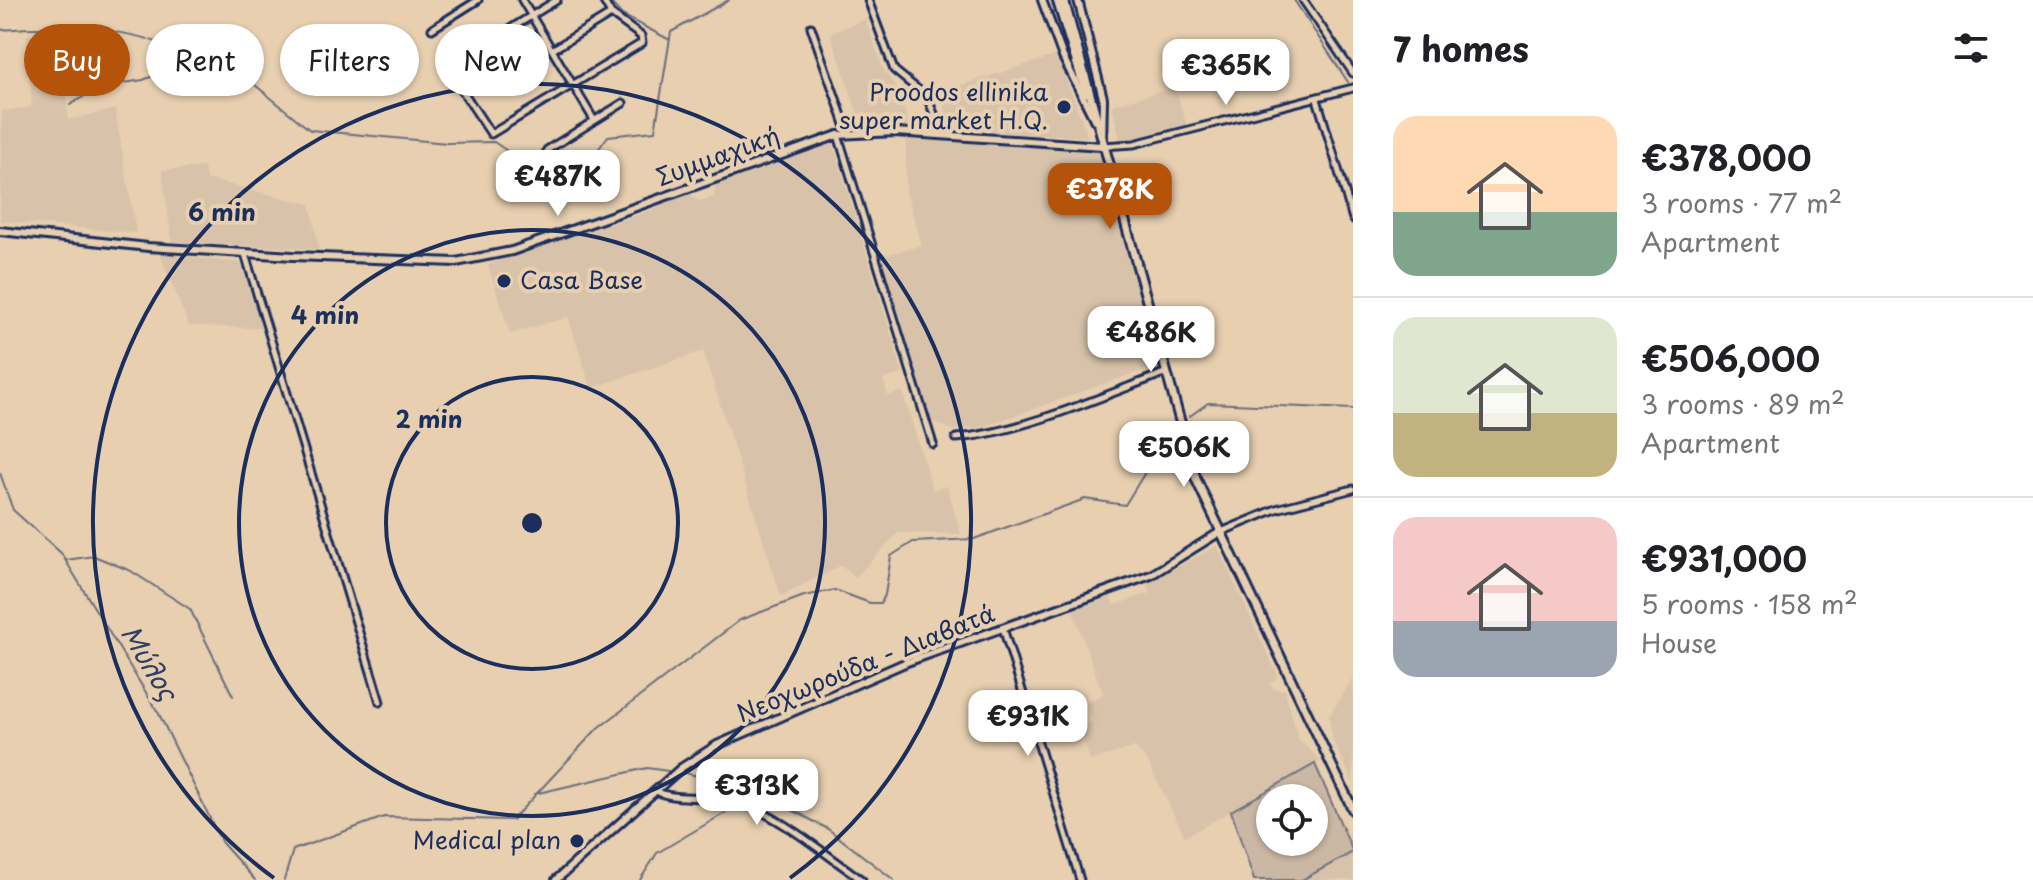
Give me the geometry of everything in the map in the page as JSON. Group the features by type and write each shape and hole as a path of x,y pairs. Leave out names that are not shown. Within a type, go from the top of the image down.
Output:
{"main road":[{"path":"1057,0 1090,102"},
{"path":"1064,0 1196,479 1353,810"}],"street":[{"path":"432,29 478,0"},
{"path":"522,0 594,120"},
{"path":"557,0 450,66 450,72 491,134 642,43 641,36 611,14 603,0"},
{"path":"868,0 894,70 927,97 943,135"},
{"path":"1042,0 1063,57 1096,123"},
{"path":"1078,0 1103,98 1102,146"},
{"path":"1303,0 1353,73"},
{"path":"552,50 611,14"},
{"path":"811,27 848,133"},
{"name":"Συμμαχική","path":"0,231 245,254 456,262 482,259 848,133 943,135 1102,146 1134,144 1353,88"},
{"path":"1317,99 1353,219"},
{"path":"547,150 623,103"},
{"path":"838,135 933,444"},
{"path":"245,254 380,702"},
{"path":"956,438 974,436 1043,416 1167,372"},
{"path":"1220,532 1276,509 1353,489"},
{"name":"Νεοχωρούδα - Διαβατά","path":"556,880 693,759 717,745 907,662 1151,575 1220,532"},
{"path":"1003,628 1080,880"},
{"path":"657,791 670,797 709,796 745,804 862,880"}],"shaded area":[{"path":"865,19 883,68 896,87 910,126 862,125 830,33"},
{"path":"1057,55 1088,137 959,130 947,115 939,92"},
{"path":"1175,87 1187,126 1120,141 1112,105"},
{"path":"31,96 67,96 68,120 115,109 136,233 0,221 2,111 32,107"},
{"path":"906,137 1098,151 1158,360 1155,366 982,427 952,430 928,419 880,257 922,245 906,192"},
{"path":"833,143 903,374 883,379 888,396 902,391 933,490 947,486 961,534 898,533 855,578 842,565 781,596 703,351 591,388 568,317 510,334 488,265 643,213 689,193 699,201 714,197 715,183"},
{"path":"204,167 206,179 310,204 319,249 172,242 162,170"},
{"path":"160,254 241,263 261,328 189,326"},
{"path":"1217,546 1278,676 1270,683 1273,689 1285,690 1298,738 1321,761 1280,784 1256,784 1256,797 1185,837 1148,762 1135,747 1090,761 1080,727 1093,721 1086,703 1103,694 1072,608 1110,596 1114,605 1150,593 1147,583"},
{"path":"1353,678 1353,782 1333,741 1329,716"},
{"path":"1315,764 1324,784 1279,784"},
{"path":"1328,794 1353,852 1302,880 1254,880 1231,811 1256,797 1256,856 1328,856"},
{"path":"1353,852 1353,880 1301,880"}],"waterway":[{"path":"70,105 99,87 143,80 194,60 212,62 244,76 310,130 447,143 494,142 529,166 587,165 608,136 655,131 671,32 729,0"},
{"path":"1294,0 1348,82"},
{"path":"611,3 622,15 670,40"},
{"path":"0,30 102,30 146,38"},
{"path":"1190,416 1208,403 1353,409"},
{"path":"284,880 293,850 384,817 512,820 596,730 740,620 804,596 835,590 870,603 881,603 891,556 913,542 974,539 1085,499 1125,505 1172,428 1179,424"},
{"name":"Μύλος","path":"0,473 13,510 61,553 159,714 222,843 255,880"},
{"path":"66,560 94,556 131,571 190,609 233,696"},
{"path":"534,794 647,768 668,771"},
{"path":"685,773 753,789 828,829 894,880"},
{"path":"743,794 753,789"},
{"path":"640,880 657,853 725,813"}],"place":[{"name":"Proodos ellinika super market H.Q.","path":"1064,107"},
{"name":"Casa Base","path":"504,281"},
{"name":"Medical plan","path":"577,841"}]}
